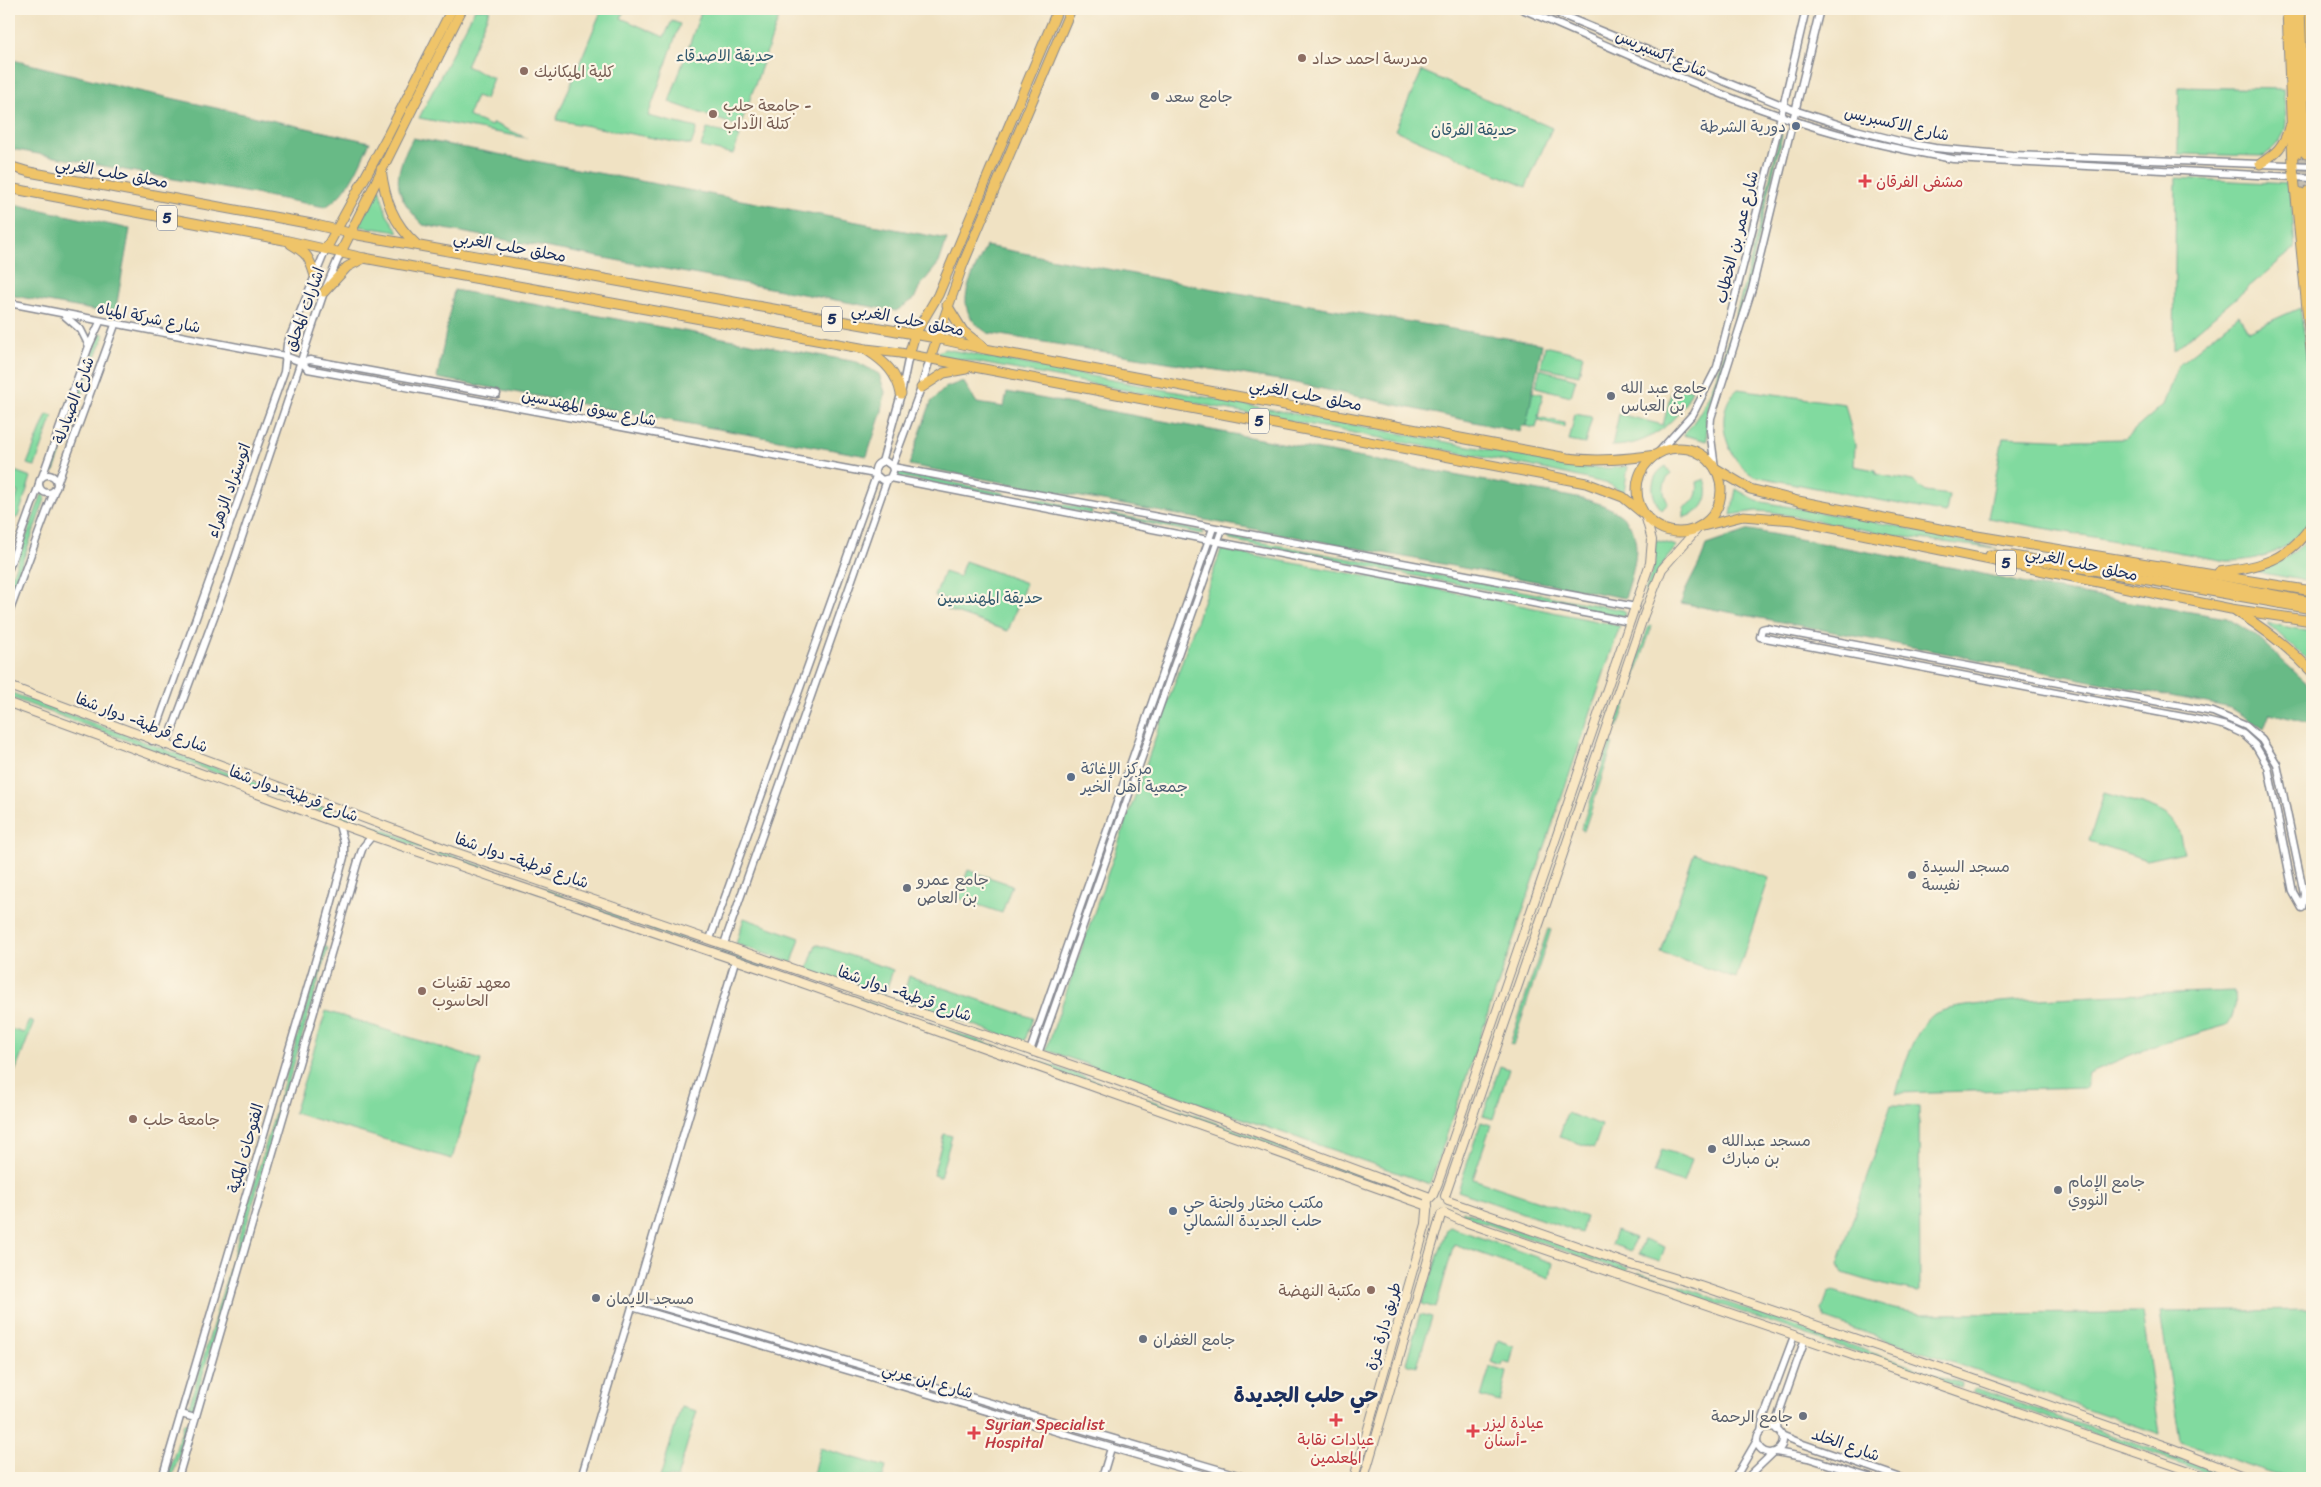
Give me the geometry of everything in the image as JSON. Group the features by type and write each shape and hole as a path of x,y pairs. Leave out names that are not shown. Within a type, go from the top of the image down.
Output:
{"main road":[{"path":"326,249 387,137 452,9"},
{"path":"341,252 462,9"},
{"path":"908,355 915,334 938,295 1058,9"},
{"path":"930,359 947,305 1071,9"},
{"path":"2286,9 2293,166 2312,360"},
{"path":"2292,9 2302,153 2300,9"},
{"path":"2310,9 2312,64"},
{"path":"2260,164 2283,145 2291,115"},
{"name":"محلق حلب الغربي","path":"9,166 349,233 915,334 985,349 1567,458 1590,462 1614,461 1656,455"},
{"path":"381,169 383,189 389,207 400,228 416,244"},
{"path":"360,185 362,188 372,189"},
{"name":"5","path":"9,188 284,240 364,258 930,359 1586,483 1623,497 1645,515"},
{"path":"2312,246 2304,192 2312,302"},
{"path":"284,240 304,252 310,258 315,276"},
{"path":"324,292 342,271 352,263 364,258"},
{"path":"947,305 964,331 985,349"},
{"path":"866,349 889,367 899,384 902,394"},
{"path":"921,388 944,373 974,368"},
{"path":"1364,1478 1443,1214 1448,1208 1447,1198 1644,615 1662,569 1699,527 1712,516 1719,501 1720,484 1715,468 1704,456 1688,449 1671,448 1656,455 1645,465 1638,479 1637,494 1652,540 1650,563 1428,1208 1433,1214 1443,1214 2210,1478"},
{"name":"محلق حلب الغربي","path":"1715,468 1750,489 1798,501 1965,534 2312,591"},
{"path":"1645,515 1656,526 1670,532 1685,532 1699,527"},
{"name":"محلق حلب الغربي","path":"1699,527 1744,516 1793,520 2232,609 2312,621"},
{"path":"2210,573 2257,566 2276,559 2293,548 2312,524"},
{"path":"1965,534 2016,546 2312,602"},
{"path":"1960,553 2013,556 2312,610"},
{"path":"2232,609 2265,629 2293,652 2312,672"},
{"name":"شارع قرطبة- دوار شفا","path":"9,686 152,741 452,851 1115,1080 1432,1196"},
{"name":"شارع قرطبة-دوار شفا","path":"9,703 428,856 846,999 1110,1092 1428,1208"},
{"path":"448,863 452,851"},
{"path":"570,906 575,893"},
{"path":"846,999 850,988"},
{"path":"1110,1092 1115,1080"},
{"path":"1432,1196 1447,1198 1634,1266 1701,1286 1972,1378 2171,1448 2246,1478"},
{"name":"طريق دارة عزة","path":"1354,1478 1428,1208"},
{"path":"1630,1279 1634,1266"},
{"path":"1966,1394 1972,1378"}],"street":[{"name":"شارع أكسبريس","path":"1522,9 1780,116 1855,139 1954,159 2312,178"},
{"name":"شارع الاكسبريس","path":"1547,9 1794,110 1856,130 1935,148 2012,155 2312,166"},
{"name":"شارع عمر بن الخطاب","path":"1656,455 1693,414 1717,367 1806,9"},
{"name":"شارع عمر بن الخطاب","path":"1715,468 1710,430 1711,418 1752,289 1820,9"},
{"name":"اتوستراد الزهراء","path":"152,741 284,372 287,344 326,249"},
{"name":"اشارات المحلق","path":"285,356 301,362 324,292 341,252"},
{"name":"شارع شركة المياه","path":"9,303 115,325 285,356"},
{"name":"شارع الصيادلة","path":"64,315 81,330 89,346"},
{"name":"شارع الصيادلة","path":"42,477 89,346 100,322"},
{"name":"شارع الصيادلة","path":"9,613 115,325"},
{"path":"710,939 848,553 875,475 876,465 882,462 902,394 908,355"},
{"path":"724,944 888,479 893,471 892,466 930,359"},
{"path":"301,362 308,360 498,394"},
{"name":"اتوستراد الزهراء","path":"166,746 227,582 301,362"},
{"name":"شارع سوق المهندسين","path":"301,362 308,369 875,475"},
{"path":"351,376 353,368"},
{"path":"882,462 892,466 1020,492 1636,607"},
{"path":"9,568 39,485 42,477 47,475 53,476 56,487 50,492 44,492 39,485"},
{"path":"875,475 882,480 888,479 1017,503 1630,622"},
{"path":"1017,503 1020,492"},
{"path":"1102,520 1105,507"},
{"path":"1030,1051 1213,528"},
{"path":"1038,1054 1222,530"},
{"path":"848,553 861,557"},
{"path":"1762,629 1776,630 2228,716 2246,726 2262,740 2276,764 2304,894 2302,908 2293,892 2268,766 2255,745 2243,734 2226,726 1760,637 1762,629"},
{"path":"809,660 822,665"},
{"path":"1135,751 1143,754"},
{"name":"الفتوحات المكية","path":"162,1478 322,938 344,857 344,844 339,824"},
{"path":"178,1478 360,856 372,836"},
{"path":"1102,845 1110,848"},
{"path":"322,938 335,941"},
{"path":"581,1478 735,961"},
{"path":"1061,961 1070,964"},
{"path":"635,1299 1248,1478"},
{"name":"شارع ابن عربي","path":"632,1307 1215,1478"},
{"path":"1735,1478 1756,1442 1794,1336"},
{"path":"1747,1478 1782,1444 1778,1416 1805,1339"},
{"path":"181,1414 195,1418"},
{"path":"1760,1431 1769,1427 1779,1432"},
{"name":"شارع الخلد","path":"1779,1432 1803,1444 1901,1478"},
{"path":"1756,1442 1762,1451 1808,1458 1871,1478"},
{"path":"1102,1478 1111,1448"}],"green space":[{"path":"475,9 490,9 466,66 493,78 485,99 476,96 468,116 491,126 493,123 527,138 419,118"},
{"path":"602,9 625,9 621,18 664,37 672,21 680,24 648,116 697,128 691,145 556,120"},
{"name":"حديقة الاصدقاء","path":"702,9 782,9 740,127 669,102"},
{"path":"9,59 139,91 370,142 347,187 325,207 17,150 9,148"},
{"name":"حديقة الفرقان","path":"1422,71 1552,128 1526,187 1395,130"},
{"path":"2179,87 2283,89 2286,119 2284,133 2280,140 2264,156 2178,154"},
{"path":"707,129 740,136 733,154 701,147"},
{"path":"1780,134 1782,135 1748,282 1719,380 1709,405 1706,418 1707,441 1683,435 1693,423 1708,398 1723,357 1752,256"},
{"path":"413,138 947,239 939,263 920,286 914,299 896,311 423,225 405,203 398,184 401,163"},
{"path":"2176,178 2290,184 2295,248 2174,350"},
{"path":"379,188 387,215 399,232 358,226"},
{"path":"9,203 130,229 115,314 9,295"},
{"path":"986,246 1202,287 1542,344 1526,426 1522,426 1520,432 1291,382 988,333 976,324 969,314 966,303 970,281"},
{"path":"454,290 857,362 879,374 885,392 882,411 867,456 437,378"},
{"path":"2300,308 2312,386 2312,515 2296,537 2277,551 2254,559 2227,561 1988,518 2003,437 2075,440 2124,439 2163,405 2178,365 2239,315 2248,331"},
{"path":"100,334 104,335 52,473 50,470"},
{"path":"1545,346 1583,355 1579,375 1541,367"},
{"path":"945,349 1587,468 1628,466 1624,493 1609,484 1530,466 938,355 938,352"},
{"path":"1540,369 1576,379 1571,396 1536,387"},
{"path":"963,381 977,403 1004,407 1007,392 1588,500 1621,515 1630,525 1635,537 1634,564 1625,598 909,465 931,402 945,388"},
{"path":"1673,386 1692,390 1679,413 1670,422 1649,437 1638,442 1612,446 1619,414 1663,425"},
{"path":"1738,389 1845,404 1855,445 1854,466 1875,470 1876,474 1913,481 1926,492 1949,495 1946,513 1754,476 1744,469 1736,459 1725,435 1725,410 1730,398"},
{"path":"1532,392 1543,394 1538,417 1564,423 1564,427 1538,420 1536,428 1526,426"},
{"path":"47,414 53,416 35,466 27,464"},
{"path":"1575,414 1592,417 1585,444 1569,441"},
{"path":"1666,466 1671,474 1664,488 1668,503 1662,510 1655,499 1653,487 1656,475"},
{"path":"9,469 31,477 18,517 9,521 18,492 9,489"},
{"path":"897,471 1004,493 1004,496 896,476"},
{"path":"1705,479 1707,492 1704,504 1696,512 1684,517 1684,507 1691,503 1697,494 1697,482"},
{"path":"1736,489 1757,501 1897,526 1997,549 1897,536 1771,512 1756,511 1731,515"},
{"path":"42,494 45,496 45,499 9,599 9,584"},
{"path":"1023,496 1091,510 1092,514 1023,500"},
{"path":"1109,515 1202,531 1204,533 1201,534"},
{"path":"1750,530 1970,571 2034,586 2227,618 2255,635 2312,688 2312,724 2270,713 2264,729 2230,708 2212,704 1681,603 1706,545"},
{"path":"2312,533 2312,582 2258,572 2288,556 2301,546"},
{"path":"1228,536 1626,612 1625,615 1621,616 1230,540"},
{"path":"1655,540 1677,546 1658,573 1645,603 1646,588 1655,562"},
{"path":"1221,550 1481,597 1620,626 1430,1184 1046,1050"},
{"name":"حديقة المهندسين","path":"965,561 1026,583 1008,631 947,610 950,601 935,596 944,572 959,577"},
{"path":"2267,623 2312,632 2312,664"},
{"path":"1649,625 1652,626 1618,727 1615,726"},
{"path":"9,692 563,896 564,898 561,900 9,697"},
{"path":"1610,743 1613,744 1584,831 1581,829"},
{"path":"2104,793 2152,808 2169,817 2178,829 2184,852 2147,860 2089,841"},
{"path":"1694,853 1769,878 1736,978 1661,953"},
{"path":"968,870 1012,885 1002,913 958,898"},
{"path":"578,902 1099,1082 1100,1085 1098,1087 574,903"},
{"path":"744,918 800,938 792,963 736,944"},
{"path":"1548,929 1551,930 1513,1045 1510,1044"},
{"path":"816,944 893,970 884,996 807,970"},
{"path":"324,946 328,948 192,1411 188,1410"},
{"path":"909,976 1033,1018 1024,1043 902,999"},
{"path":"2234,991 2233,1013 2227,1025 2147,1048 2089,1073 2086,1088 1896,1093 1910,1051 1919,1032 1933,1015 1950,1009 2026,1000"},
{"path":"326,1011 481,1060 452,1159 294,1113"},
{"path":"29,1020 34,1022 15,1072 9,1070 10,1029 24,1033"},
{"path":"1500,1066 1509,1069 1493,1119 1483,1116"},
{"path":"1124,1091 1423,1195 1421,1200 1122,1093"},
{"path":"1891,1105 1919,1106 1920,1291 1918,1292 1883,1285 1843,1273 1838,1264"},
{"path":"1567,1113 1602,1125 1594,1148 1559,1137"},
{"path":"1481,1122 1491,1125 1473,1179 1586,1217 1581,1233 1458,1191"},
{"path":"944,1134 952,1136 940,1177 933,1175"},
{"path":"1662,1149 1691,1159 1683,1183 1654,1173"},
{"path":"1462,1211 1628,1268 1626,1272 1461,1215"},
{"path":"1450,1227 1553,1263 1550,1278 1454,1244 1436,1308 1422,1304 1447,1229"},
{"path":"1616,1231 1635,1238 1631,1251 1611,1244"},
{"path":"1644,1239 1665,1247 1660,1261 1639,1254"},
{"path":"1639,1272 1962,1384 1961,1388 1637,1276"},
{"path":"1833,1291 1894,1309 1922,1314 2142,1313 2160,1434 1826,1319 1822,1310 1828,1293"},
{"path":"2312,1310 2312,1478 2286,1478 2180,1441 2160,1312"},
{"path":"1420,1314 1432,1317 1417,1366 1406,1363"},
{"path":"1498,1340 1514,1346 1510,1364 1503,1362 1502,1366 1491,1362"},
{"path":"1490,1367 1507,1372 1500,1402 1481,1397"},
{"path":"1975,1388 2235,1478 2223,1478 1973,1392"},
{"path":"681,1407 697,1411 677,1478 660,1478"},
{"path":"184,1423 188,1424 172,1478 167,1478"},
{"path":"820,1448 886,1467 883,1478 812,1478"}],"tunnel":[{"path":"2298,153 2301,193"},
{"path":"2306,154 2308,191"}],"place":[{"name":"مدرسة احمد حداد","path":"1302,58"},
{"name":"كلية الميكانيك","path":"524,71"},
{"name":"جامع سعد","path":"1155,96"},
{"name":"جامعة حلب - كتلة الآداب","path":"713,114"},
{"name":"دورية الشرطة","path":"1796,126"},
{"name":"مشفى الفرقان","path":"1865,181"},
{"name":"جامع عبد الله بن العباس","path":"1611,396"},
{"name":"مركز الإغاثة جمعية أهل الخير","path":"1071,777"},
{"name":"مسجد السيدة نفيسة","path":"1912,875"},
{"name":"جامع عمرو بن العاص","path":"907,888"},
{"name":"معهد تقنيات الحاسوب","path":"422,991"},
{"name":"جامعة حلب","path":"133,1119"},
{"name":"مسجد عبدالله بن مبارك","path":"1712,1149"},
{"name":"جامع الإمام النووي","path":"2058,1190"},
{"name":"مكتب مختار ولجنة حي حلب الجديدة الشمالي","path":"1173,1211"},
{"name":"مكتبة النهضة","path":"1371,1290"},
{"name":"مسجد الايمان","path":"596,1298"},
{"name":"جامع الغفران","path":"1143,1339"},
{"name":"جامع الرحمة","path":"1803,1416"},
{"name":"عيادات نقابة المعلمين","path":"1336,1420"},
{"name":"عيادة ليزر أسنان-","path":"1473,1431"},
{"name":"Syrian Specialist Hospital","path":"974,1433"}],"district":[{"name":"حي حلب الجديدة","path":"1306,1395"}]}
